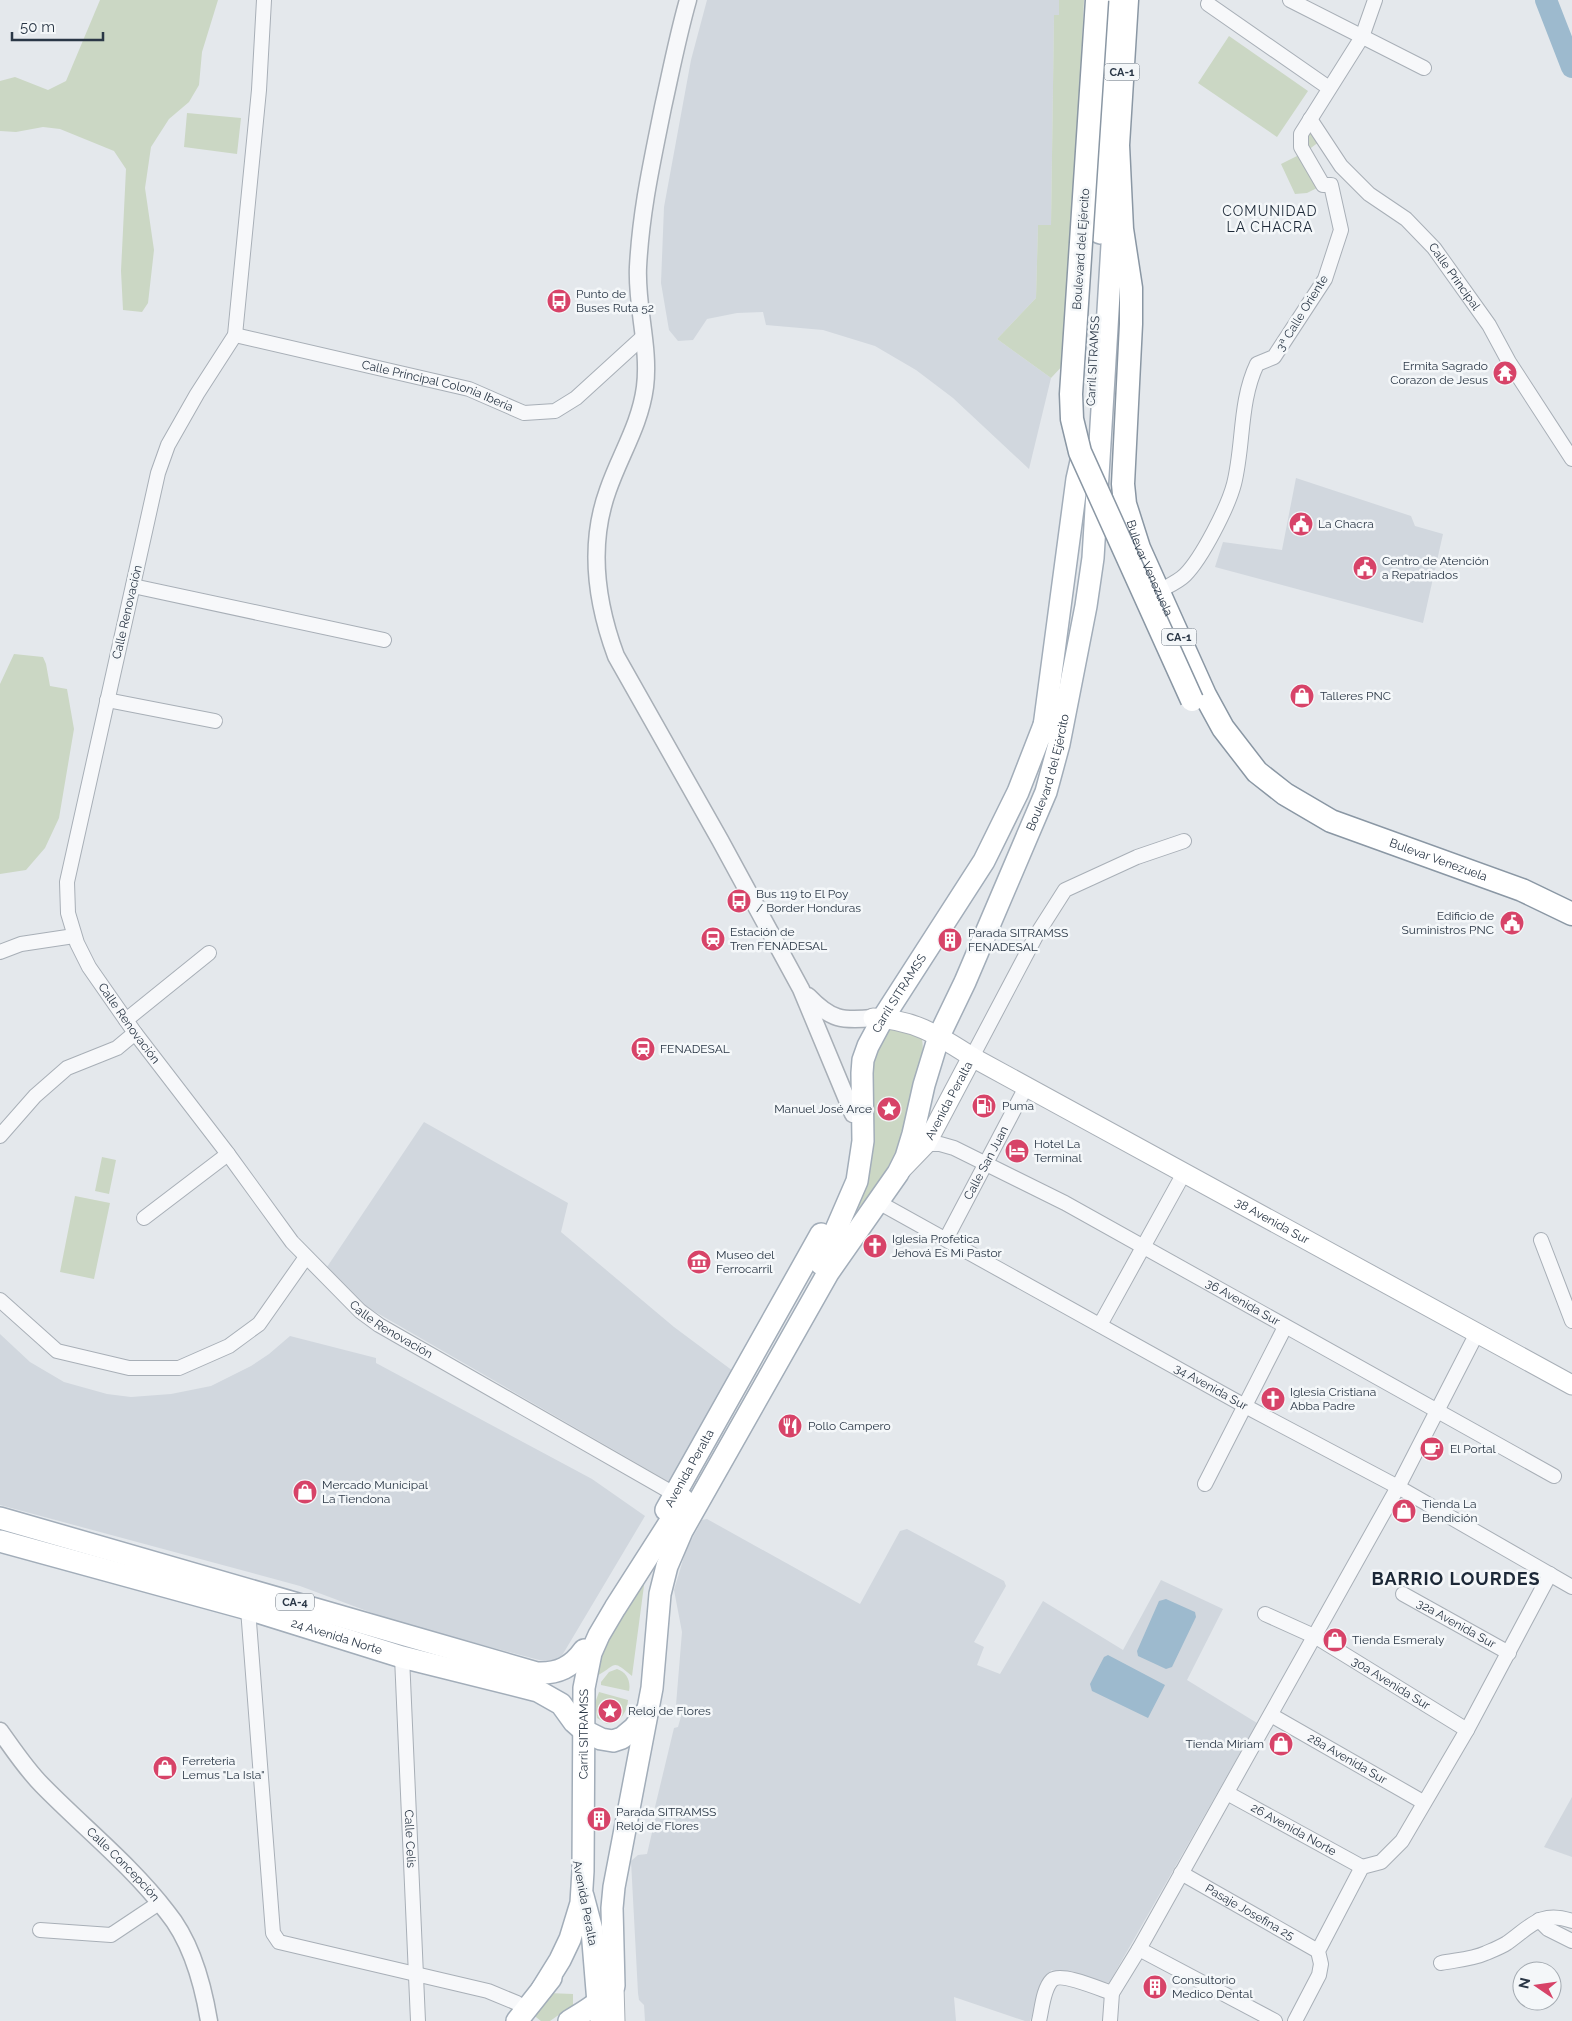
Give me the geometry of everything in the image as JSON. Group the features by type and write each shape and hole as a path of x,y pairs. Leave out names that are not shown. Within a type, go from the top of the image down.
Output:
{"highway":[{"name":"Boulevard del Ejército","path":"1097,0 1071,394 1072,419 1080,452 1192,700"},
{"name":"Boulevard del Ejército","path":"1118,145 1126,0"},
{"name":"Bulevar Venezuela","path":"1118,145 1122,229 1131,288 1123,484 1124,504 1140,548 1159,591 1205,695 1223,728 1257,772 1306,808 1336,823 1522,890 1572,914"},
{"name":"Bulevar Venezuela","path":"1192,700 1203,722 1228,758 1257,788 1288,811 1337,835 1537,909 1572,929"}],"main road":[{"name":"Carril SITRAMSS","path":"542,1989 560,1960 570,1939 577,1919 582,1893 579,1726 591,1653 599,1635 680,1497 824,1260 882,1182 903,1144 935,1034 1018,824 1038,757 1046,720 1078,479 1092,397 1112,0"},
{"name":"Boulevard del Ejército","path":"935,1034 965,982 1046,792 1059,744 1086,606 1093,558 1118,145"},
{"name":"Carril SITRAMSS","path":"824,1260 858,1181 863,1141 861,1086 863,1060 878,1018 984,861 1018,792 1046,720"},
{"name":"Avenida Peralta","path":"599,2012 591,1922 575,1865 579,1726 573,1699 575,1681 584,1650 611,1599 680,1497 840,1199 849,1176 854,1150 852,1071 856,1050 866,1028 878,1018 913,1024 935,1034 972,1057 926,1144 898,1173"},
{"name":"Avenida Peralta","path":"614,1986 613,1896 648,1710 660,1594 667,1566 682,1531 828,1273 898,1173 906,1157 913,1134 935,1034"},
{"name":"38 Avenida Sur","path":"972,1057 1572,1385"},
{"name":"Carril SITRAMSS","path":"517,2012 542,1989 576,1949 597,1909 634,1728 642,1676 648,1602 680,1497"},
{"name":"24 Avenida Norte","path":"0,1518 537,1673 560,1671 570,1666 584,1650"},
{"name":"24 Avenida Norte","path":"0,1541 248,1609 402,1657 538,1691 561,1704 579,1726 601,1739 613,1741 622,1738 634,1728 648,1710"},
{"path":"504,2021 517,2012 560,1934 571,1899 575,1865"},
{"path":"568,2021 584,2013 599,2012 614,1986"},
{"path":"614,1986 615,2021"}],"street":[{"path":"235,335 259,90 264,0"},
{"path":"688,0 672,64 642,214 638,270 646,379 639,416 608,490 597,534 598,596 616,656 720,840 801,989 854,1114"},
{"path":"1290,0 1424,68"},
{"name":"3ª Calle Oriente","path":"1159,591 1185,575 1192,566 1205,546 1228,502 1234,484 1246,393 1257,364 1274,357 1325,279 1341,230 1331,185 1323,185 1301,147 1301,134 1362,37 1376,0"},
{"path":"1208,4 1329,88"},
{"name":"Calle Principal","path":"1310,119 1341,166 1369,194 1406,219 1434,248 1489,325 1510,362 1572,458"},
{"name":"Calle Principal Colonia Iberia","path":"235,335 469,389 524,413 555,411 576,398 644,336"},
{"name":"Calle Renovación","path":"235,335 196,394 168,445 158,474 67,882 68,913 74,936 86,962 135,1033 228,1154 292,1242 360,1311 379,1325 680,1497"},
{"path":"133,586 384,640"},
{"path":"108,700 215,721"},
{"path":"972,1057 1037,934 1065,890 1137,857 1184,841"},
{"path":"0,952 21,944 74,936"},
{"path":"126,1020 208,953"},
{"path":"801,989 818,1007 839,1019 878,1018"},
{"path":"0,1136 35,1096 67,1068 117,1048 135,1033"},
{"name":"Calle San Juan","path":"946,1239 1026,1087"},
{"name":"36 Avenida Sur","path":"926,1144 940,1144 954,1148 1065,1203 1554,1476"},
{"path":"144,1218 228,1154"},
{"path":"1100,1325 1184,1173"},
{"name":"34 Avenida Sur","path":"878,1202 1245,1406 1398,1487 1572,1587"},
{"path":"1541,1240 1572,1321"},
{"path":"0,1300 57,1351 129,1368 179,1368 229,1346 259,1324 306,1257"},
{"path":"1205,1484 1285,1327"},
{"path":"1110,2021 1112,1993 1139,1949 1316,1636 1398,1487 1477,1333"},
{"path":"1295,2021 1319,1974 1321,1964 1318,1951 1362,1867 1381,1862 1400,1844 1467,1730 1550,1574"},
{"name":"32a Avenida Sur","path":"1403,1594 1509,1654"},
{"path":"248,1609 273,1933 280,1942 488,1991 517,2012"},
{"name":"30a Avenida Sur","path":"1265,1614 1316,1636 1467,1730"},
{"name":"Calle Celis","path":"402,1657 418,2021"},
{"name":"28a Avenida Sur","path":"1271,1715 1423,1802"},
{"name":"Calle Concepción","path":"0,1731 40,1783 132,1873 168,1913 183,1938 194,1964 209,2021"},
{"name":"26 Avenida Norte","path":"1227,1793 1362,1867"},
{"name":"Pasaje Josefina 25","path":"1181,1872 1318,1951"},
{"path":"40,1930 110,1935 159,1903"},
{"path":"1441,1963 1487,1953 1506,1944 1528,1926 1539,1920 1553,1917 1572,1922"},
{"path":"1539,1920 1548,1929 1572,1941"},
{"path":"1139,1949 1275,2021"},
{"path":"1039,2021 1047,1988 1057,1978 1065,1978 1112,1993"}],"shaded area":[{"path":"707,0 1059,0 1059,15 1054,16 1051,225 1038,225 1036,298 997,339 1051,378 1029,469 953,398 916,370 875,346 823,330 766,325 763,312 737,313 707,319 693,340 678,341 669,330 661,283 664,207 691,60"},
{"path":"1296,478 1411,516 1415,526 1443,534 1423,623 1215,567 1223,542 1282,550"},
{"path":"424,1122 568,1203 561,1232 674,1327 733,1371 673,1484 365,1306 327,1267"},
{"name":"Mercado Municipal La Tiendona","path":"0,1334 30,1362 64,1382 107,1394 131,1397 171,1394 211,1386 251,1366 290,1336 376,1358 376,1363 592,1479 645,1516 560,1659 550,1662 539,1660 399,1623 300,1586 0,1505"},
{"path":"707,1519 860,1604 900,1531 907,1529 1004,1581 1006,1586 974,1642 984,1647 977,1665 1000,1674 1043,1601 1123,1650 1161,1580 1223,1609 1187,1680 1257,1723 1109,1983 1051,1970 1030,2021 1025,2021 954,1997 956,2021 645,2021 644,2005 639,2000 638,1993 631,1861 638,1855 647,1854 657,1811 655,1807 674,1728 678,1727 682,1713 676,1705 682,1632 674,1590 686,1550 702,1520"},
{"path":"1572,1797 1572,1857 1544,1847"}],"green space":[{"path":"100,0 218,0 202,52 199,85 189,102 169,119 151,147 145,188 154,250 148,303 142,312 123,310 121,271 126,169 114,151 60,129 43,127 16,132 0,131 0,81 15,77 48,90 66,81"},
{"path":"1059,0 1084,0 1067,361 1051,378 997,339 1036,298 1038,225 1051,225 1054,15 1059,15"},
{"path":"1229,36 1308,91 1277,137 1198,83"},
{"path":"187,113 241,118 237,154 184,147"},
{"path":"1310,119 1323,139 1304,153 1323,185 1307,193 1295,194 1281,164 1303,153"},
{"path":"14,654 43,657 50,686 67,689 74,729 59,818 45,848 26,870 0,874 0,684"},
{"path":"894,1026 922,1039 923,1052 920,1072 903,1133 891,1162 877,1184 845,1225 864,1081 884,1031"},
{"path":"102,1157 116,1160 109,1194 95,1191"},
{"path":"75,1196 110,1203 94,1279 60,1272"},
{"path":"645,1578 632,1676 621,1667 614,1665 597,1676 600,1654"},
{"path":"617,1669 628,1678 629,1691 601,1685 601,1682 609,1672"},
{"path":"599,1692 628,1700 624,1713 616,1722 607,1724 597,1718 595,1703"},
{"path":"548,1993 573,1994 573,2005 550,2021 541,2021 532,2014"}],"water":[{"path":"1166,1599 1195,1612 1196,1617 1172,1667 1166,1669 1138,1656 1137,1651 1159,1601"},
{"path":"1108,1655 1165,1685 1148,1718 1092,1691 1090,1684 1104,1657"}],"waterway":[{"path":"1546,0 1572,67"}],"place":[{"name":"Punto de Buses Ruta 52","path":"559,301"},
{"name":"Ermita Sagrado Corazon de Jesus","path":"1505,373"},
{"name":"La Chacra","path":"1301,524"},
{"name":"Centro de Atención a Repatriados","path":"1365,568"},
{"name":"Talleres PNC","path":"1302,696"},
{"name":"Bus 119 to El Poy / Border Honduras","path":"739,901"},
{"name":"Edificio de Suministros PNC","path":"1512,923"},
{"name":"Estación de Tren FENADESAL","path":"713,939"},
{"name":"Parada SITRAMSS FENADESAL","path":"950,940"},
{"name":"FENADESAL","path":"643,1049"},
{"name":"Puma","path":"984,1106"},
{"name":"Manuel José Arce","path":"889,1109"},
{"name":"Hotel La Terminal","path":"1017,1151"},
{"name":"Iglesia Profetica Jehová Es Mi Pastor","path":"875,1246"},
{"name":"Museo del Ferrocarril","path":"699,1262"},
{"name":"Iglesia Cristiana Abba Padre","path":"1273,1399"},
{"name":"Pollo Campero","path":"790,1426"},
{"name":"El Portal","path":"1432,1449"},
{"name":"Mercado Municipal La Tiendona","path":"305,1492"},
{"name":"Tienda La Bendición","path":"1404,1511"},
{"name":"Tienda Esmeraly","path":"1335,1640"},
{"name":"Reloj de Flores","path":"610,1711"},
{"name":"Tienda Miriam","path":"1281,1744"},
{"name":"Ferreteria Lemus \"La Isla\"","path":"165,1768"},
{"name":"Parada SITRAMSS Reloj de Flores","path":"599,1819"},
{"name":"Consultorio Medico Dental","path":"1155,1987"}],"district":[{"name":"COMUNIDAD LA CHACRA","path":"1270,220"},
{"name":"BARRIO LOURDES","path":"1456,1578"}]}
